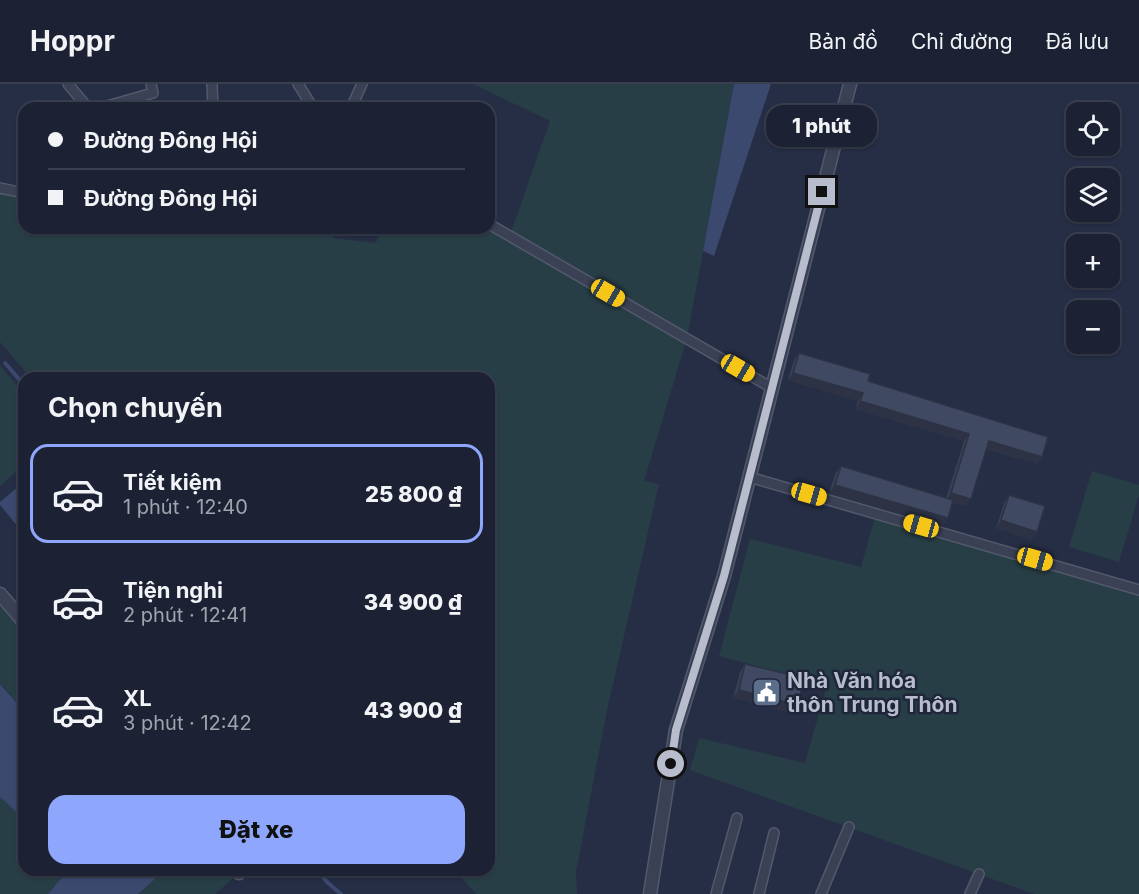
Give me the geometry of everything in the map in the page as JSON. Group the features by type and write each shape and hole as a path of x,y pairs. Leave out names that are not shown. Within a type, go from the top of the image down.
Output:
{"street":[{"path":"68,84 83,102"},
{"path":"121,102 153,93 151,84"},
{"path":"212,84 213,102"},
{"path":"298,84 309,102"},
{"path":"354,102 362,84"},
{"path":"650,894 676,730 724,576 850,84"},
{"path":"0,188 18,192"},
{"path":"495,227 772,388"},
{"path":"749,477 1139,590"},
{"path":"0,594 18,615"},
{"path":"716,894 737,818"},
{"path":"821,894 849,827"},
{"path":"759,894 774,833"},
{"path":"970,894 979,874"}],"shaded area":[{"path":"473,84 734,84 687,338 644,481 659,484 607,710 576,872 577,894 476,894 460,876 495,876 495,372 26,372 0,342 0,189 18,192 18,234 333,234 333,238 376,243 379,234 495,234 495,230 510,235 550,121"},
{"path":"0,365 18,387 18,470 0,486"},
{"path":"1092,471 1139,485 1139,495 1119,562 1069,547"},
{"path":"876,513 1139,591 1139,894 1034,894 690,770 699,738 805,763 827,685 719,656 750,539 861,567"},
{"path":"0,594 18,615 18,704 0,683"},
{"path":"0,797 18,814 18,876 63,876 48,894 0,894"},
{"path":"158,876 236,876 215,894 138,894"}],"water":[{"path":"734,84 771,84 714,256 703,251"},
{"path":"18,487 18,527 0,505 0,502"},
{"path":"0,684 18,704 18,814 0,797"},
{"path":"63,876 158,876 138,894 48,894"}],"building":[{"path":"799,353 870,374 868,381 1048,437 1042,457 989,441 971,499 951,493 969,434 860,401 863,393 793,373"},
{"path":"841,466 953,500 948,518 835,485"},
{"path":"1009,495 1045,506 1037,532 1001,520"},
{"name":"Nhà Văn hóa thôn Trung Thôn","path":"745,664 804,678 798,705 739,690"}],"waterway":[{"path":"5,363 18,378"},
{"path":"322,876 341,894"}],"place":[{"name":"Nhà Văn hóa thôn Trung Thôn","path":"766,692"}],"route":[{"path":"671,764 676,730 724,576 822,192"}]}
